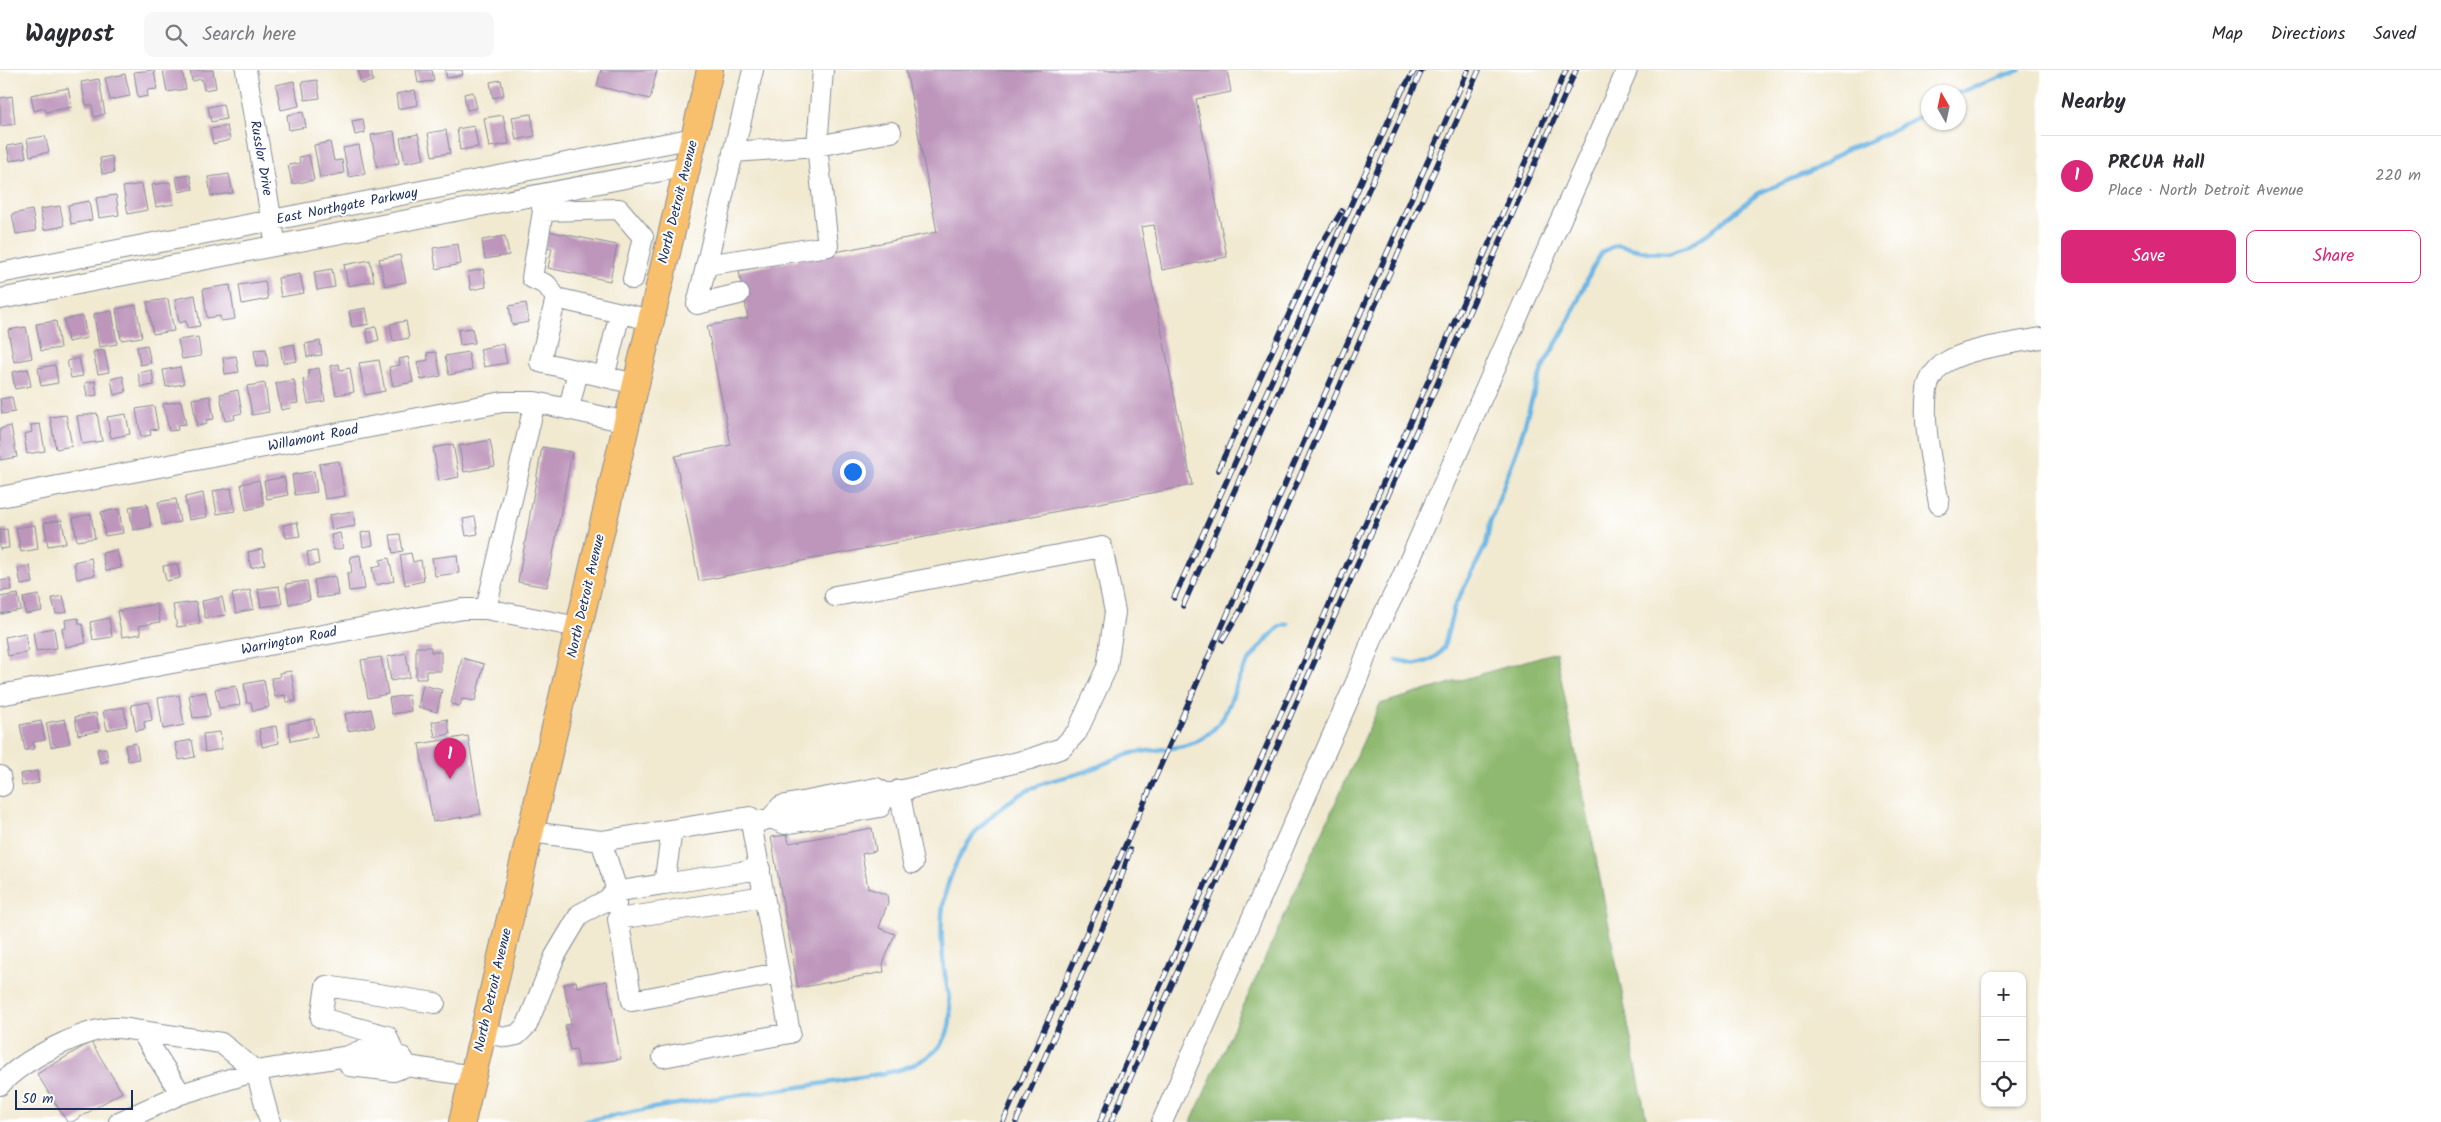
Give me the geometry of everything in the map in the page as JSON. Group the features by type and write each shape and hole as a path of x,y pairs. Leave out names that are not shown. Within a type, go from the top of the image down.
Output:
{"main road":[{"name":"North Detroit Avenue","path":"462,1122 651,320 651,260 687,166 710,70"}],"street":[{"name":"Russlor Drive","path":"246,70 276,246"},
{"path":"739,294 697,304 752,70"},
{"path":"706,265 828,246 817,146 823,70"},
{"path":"1162,1122 1357,680 1374,634 1400,582 1627,70"},
{"path":"733,152 817,146 891,132"},
{"name":"East Northgate Parkway","path":"0,273 694,138"},
{"name":"East Northgate Parkway","path":"0,299 276,246 541,203 612,180 687,166"},
{"path":"612,180 619,210 643,237 651,260 633,279"},
{"path":"619,210 541,203 532,278 547,286 556,298 651,320"},
{"path":"556,298 540,362 636,384"},
{"path":"604,377 620,313"},
{"path":"1939,504 1927,419 1926,389 1936,370 1949,360 1983,350 2041,338"},
{"path":"569,408 578,370"},
{"name":"Willamont Road","path":"0,497 503,402 535,402 626,422"},
{"path":"486,609 535,402"},
{"path":"752,824 771,818 785,824 875,808 880,806 893,792 1030,759 1062,748 1077,732 1107,667 1114,612 1102,548 835,596"},
{"name":"Warrington Road","path":"0,695 463,609 486,609 578,627"},
{"path":"893,792 913,863"},
{"path":"530,832 601,841 750,817 790,1033 663,1057"},
{"path":"664,884 672,830"},
{"path":"483,1033 507,1036 517,1035 527,1025 555,956 580,914 607,900 614,892 616,886 601,841"},
{"path":"614,892 760,869"},
{"path":"614,892 632,1001 779,973"},
{"path":"618,919 764,896"},
{"path":"435,1004 326,986 321,1018 387,1036 401,1061 472,1076"},
{"path":"0,1085 40,1053 75,1038 116,1028 141,1031 221,1043 256,1070 270,1122"},
{"path":"141,1031 181,1094"},
{"path":"119,1122 181,1094 256,1070 348,1056 350,1066 394,1071 401,1061"}],"green space":[{"path":"1556,652 1647,1122 1191,1122 1380,704"}],"building":[{"path":"154,70 157,89 147,90 148,96 138,98 134,72"},
{"path":"163,70 182,70 186,89 167,92"},
{"path":"190,70 213,70 216,88 204,90 202,79 192,81"},
{"path":"358,70 371,70 373,81 361,84"},
{"path":"416,70 432,70 434,81 418,83"},
{"path":"445,70 462,70 463,75 447,78"},
{"path":"601,70 657,70 650,99 597,86"},
{"path":"906,70 1227,70 1231,92 1196,99 1227,257 1162,270 1154,225 1141,227 1192,485 699,581 675,456 731,445 707,326 748,318 739,271 937,232"},
{"path":"125,74 130,96 110,100 105,78"},
{"path":"99,79 105,114 94,117 92,105 86,105 81,82"},
{"path":"317,80 320,98 305,100 302,82"},
{"path":"501,80 504,95 493,98 490,82"},
{"path":"294,81 299,106 281,110 276,85"},
{"path":"68,88 72,107 46,112 45,108 34,111 31,95"},
{"path":"415,90 418,105 398,109 396,94"},
{"path":"473,92 477,108 467,110 464,94"},
{"path":"12,96 15,124 0,126 0,98"},
{"path":"223,104 226,119 211,122 208,107"},
{"path":"303,112 306,127 289,130 287,115"},
{"path":"531,114 535,136 516,140 512,117"},
{"path":"503,115 509,144 489,147 484,118"},
{"path":"363,119 365,133 355,135 352,121"},
{"path":"227,126 230,140 213,144 210,129"},
{"path":"474,126 478,147 460,150 457,129"},
{"path":"446,130 450,153 432,156 428,133"},
{"path":"394,131 399,163 377,167 371,135"},
{"path":"418,134 424,159 405,163 400,138"},
{"path":"45,136 49,152 30,156 27,139"},
{"path":"330,142 334,161 342,160 344,173 320,178 314,145"},
{"path":"23,143 26,157 10,161 7,146"},
{"path":"359,145 365,174 349,177 343,148"},
{"path":"309,155 314,180 292,184 288,165 300,163 299,157"},
{"path":"112,156 114,173 102,174 100,158"},
{"path":"229,174 233,193 211,196 208,177"},
{"path":"190,175 193,189 179,192 176,177"},
{"path":"170,182 174,204 156,207 152,185"},
{"path":"142,184 147,210 128,214 123,187"},
{"path":"116,195 119,215 99,218 96,198"},
{"path":"89,201 92,220 71,224 68,205"},
{"path":"60,206 64,226 44,230 40,209"},
{"path":"32,210 36,231 16,234 12,214"},
{"path":"548,231 617,245 610,281 548,268 552,248 545,247"},
{"path":"505,236 509,255 485,259 482,240"},
{"path":"458,244 461,264 436,269 433,248"},
{"path":"400,255 406,282 385,286 379,259"},
{"path":"370,260 374,281 348,286 344,265"},
{"path":"332,269 335,287 317,290 314,272"},
{"path":"483,269 486,287 471,290 468,272"},
{"path":"300,274 304,293 281,297 278,278"},
{"path":"265,281 268,299 242,304 239,285"},
{"path":"230,285 235,319 221,321 220,316 207,318 203,289"},
{"path":"195,295 200,326 187,328 186,321 179,323 175,299"},
{"path":"168,299 174,331 153,334 147,302"},
{"path":"526,303 529,322 512,325 509,306"},
{"path":"136,305 142,337 121,340 116,309"},
{"path":"366,308 369,324 352,327 349,311"},
{"path":"112,311 117,344 99,347 94,314"},
{"path":"83,316 87,338 68,342 64,319"},
{"path":"56,321 60,348 41,351 36,324"},
{"path":"406,321 409,338 393,341 390,324"},
{"path":"26,327 32,358 14,362 8,330"},
{"path":"376,327 379,340 369,343 366,329"},
{"path":"472,328 475,343 460,345 458,330"},
{"path":"198,337 201,356 182,359 178,340"},
{"path":"320,341 322,355 307,357 305,344"},
{"path":"294,344 297,361 283,363 280,347"},
{"path":"503,344 507,363 484,367 480,349"},
{"path":"147,345 151,363 140,365 137,347"},
{"path":"266,349 268,366 256,367 254,350"},
{"path":"104,350 109,372 98,374 93,352"},
{"path":"436,352 441,376 421,380 417,362 428,360 427,353"},
{"path":"468,352 472,370 449,375 445,356"},
{"path":"236,356 239,372 225,374 223,358"},
{"path":"408,357 413,382 393,386 389,367 400,365 399,359"},
{"path":"79,358 83,376 71,378 67,361"},
{"path":"379,360 385,391 365,395 359,363"},
{"path":"339,364 340,370 350,368 354,392 336,395 330,366"},
{"path":"55,365 58,383 41,386 38,368"},
{"path":"180,367 184,384 166,387 163,370"},
{"path":"319,368 325,401 308,404 303,379 309,378 308,370"},
{"path":"28,369 31,386 15,389 12,372"},
{"path":"152,370 154,385 141,387 138,373"},
{"path":"123,376 126,392 114,395 111,379"},
{"path":"294,380 298,403 290,404 291,408 281,410 276,383"},
{"path":"95,381 97,395 87,397 85,383"},
{"path":"265,383 269,412 252,415 247,386"},
{"path":"238,390 242,413 234,415 235,419 225,421 220,394"},
{"path":"210,396 214,419 206,420 207,424 197,426 192,399"},
{"path":"12,397 15,412 2,414 0,399"},
{"path":"181,401 186,424 177,425 178,430 169,431 163,404"},
{"path":"154,406 158,429 150,430 151,435 141,437 136,409"},
{"path":"97,413 102,441 82,444 77,416"},
{"path":"126,414 130,434 111,438 107,417"},
{"path":"66,415 72,446 56,449 50,417"},
{"path":"40,424 45,451 27,454 24,434 32,432 31,425"},
{"path":"11,426 17,457 0,460 0,429"},
{"path":"490,440 495,466 464,472 459,446"},
{"path":"453,444 459,477 439,481 433,448"},
{"path":"542,447 572,452 547,587 518,582"},
{"path":"339,461 345,496 325,499 319,464"},
{"path":"314,471 317,492 295,495 292,475"},
{"path":"284,477 288,495 267,499 264,481"},
{"path":"259,480 264,506 246,510 241,484"},
{"path":"231,488 235,511 217,514 213,491"},
{"path":"203,493 207,517 189,520 185,497"},
{"path":"176,499 180,522 162,525 158,502"},
{"path":"147,504 151,527 133,530 129,507"},
{"path":"119,509 123,533 105,536 101,512"},
{"path":"353,511 355,526 332,530 329,515"},
{"path":"91,514 95,538 77,541 73,518"},
{"path":"475,517 478,534 466,536 463,519"},
{"path":"62,520 66,543 48,546 44,523"},
{"path":"297,522 300,536 286,538 283,525"},
{"path":"35,525 38,549 21,552 16,528"},
{"path":"7,529 9,548 0,549 0,530"},
{"path":"371,531 373,545 363,547 361,533"},
{"path":"340,533 343,548 334,550 331,535"},
{"path":"400,534 403,551 393,553 390,535"},
{"path":"262,549 265,564 251,568 248,552"},
{"path":"117,550 121,568 106,571 102,553"},
{"path":"317,551 319,564 309,566 307,552"},
{"path":"411,553 413,562 421,560 424,581 405,585 400,555"},
{"path":"360,555 365,589 349,591 347,573 352,573 350,557"},
{"path":"457,555 459,573 435,576 432,558"},
{"path":"91,558 95,575 77,579 74,562"},
{"path":"389,558 394,581 376,585 372,568 381,566 380,560"},
{"path":"177,564 180,578 166,581 163,566"},
{"path":"30,566 33,583 21,585 18,568"},
{"path":"335,576 338,595 317,598 314,580"},
{"path":"10,579 12,590 0,591 0,581"},
{"path":"307,581 310,600 289,604 286,584"},
{"path":"279,586 282,604 261,607 258,589"},
{"path":"250,590 254,609 236,613 232,594"},
{"path":"18,594 21,610 0,614 0,597"},
{"path":"39,595 42,611 26,614 23,598"},
{"path":"63,596 67,612 56,614 52,598"},
{"path":"222,597 226,615 205,618 202,601"},
{"path":"196,602 200,624 177,627 173,605"},
{"path":"157,604 160,622 139,626 141,634 122,637 117,611"},
{"path":"78,618 79,624 82,624 86,643 65,647 62,628 66,628 65,620"},
{"path":"109,618 112,637 93,640 90,622"},
{"path":"54,628 57,648 36,651 33,632"},
{"path":"25,633 28,652 8,656 5,637"},
{"path":"416,647 431,647 431,652 441,652 441,671 426,671 426,679 416,679"},
{"path":"406,653 410,677 391,681 387,657"},
{"path":"381,657 388,694 368,698 361,660"},
{"path":"462,658 484,664 475,701 462,699 460,706 451,704"},
{"path":"291,671 296,701 286,702 285,695 275,697 271,678 280,677 279,673"},
{"path":"264,680 269,707 253,711 251,702 247,703 244,684"},
{"path":"423,685 442,690 437,712 418,707"},
{"path":"236,686 240,705 219,708 215,689"},
{"path":"206,692 210,716 193,718 189,695"},
{"path":"179,695 184,725 163,729 158,698"},
{"path":"409,695 411,711 392,714 389,698"},
{"path":"149,702 152,720 144,722 145,729 136,731 131,705"},
{"path":"124,707 127,726 107,730 103,711"},
{"path":"371,709 375,726 348,731 345,714"},
{"path":"96,713 99,731 78,735 75,717"},
{"path":"65,719 70,743 51,747 46,723"},
{"path":"314,719 317,736 291,741 288,724"},
{"path":"447,719 450,734 435,737 432,722"},
{"path":"41,721 45,740 33,742 34,749 25,750 20,725"},
{"path":"276,726 279,743 262,747 259,729"},
{"path":"220,732 222,749 205,752 203,734"},
{"path":"468,736 481,814 433,822 419,744"},
{"path":"192,740 195,757 179,760 175,743"},
{"path":"136,743 139,759 128,761 125,745"},
{"path":"106,748 108,761 100,763 97,749"},
{"path":"37,771 39,783 22,786 20,774"},
{"path":"872,828 876,851 862,854 868,888 887,895 888,902 879,928 895,934 883,964 884,972 798,988 771,837 787,835 789,843"},
{"path":"576,981 577,987 607,981 621,1059 579,1066 576,1049 570,1050 565,1025 571,1024 564,984"},
{"path":"91,1042 122,1092 72,1122 67,1122 37,1074"}],"waterway":[{"path":"1966,90 2020,70"},
{"path":"1397,660 1417,664 1428,661 1437,656 1444,647 1454,607 1486,545 1490,523 1519,444 1536,385 1546,361 1567,325 1592,269 1602,252 1617,245 1648,252 1668,253 1687,247 1707,234 1759,193 1820,167 1845,150 1868,142 1921,116"},
{"path":"584,1122 683,1103 883,1074 905,1068 925,1059 942,1043 950,1023 942,947 943,904 955,867 973,836 997,810 1027,791 1044,783 1087,771 1133,753 1177,747 1194,743 1201,739 1211,732 1223,717 1242,673 1261,645 1275,631 1288,624"}],"railway":[{"path":"1174,598 1402,91 1415,70"},
{"path":"1183,606 1422,70"},
{"path":"1003,1122 1468,70"},
{"path":"1223,640 1241,610 1479,70"},
{"path":"1100,1122 1566,70"},
{"path":"1111,1122 1576,70"},
{"path":"1218,470 1319,248 1342,211"},
{"path":"1016,1122 1111,909 1130,850"}],"place":[{"name":"PRCUA Hall","path":"450,779"}]}
